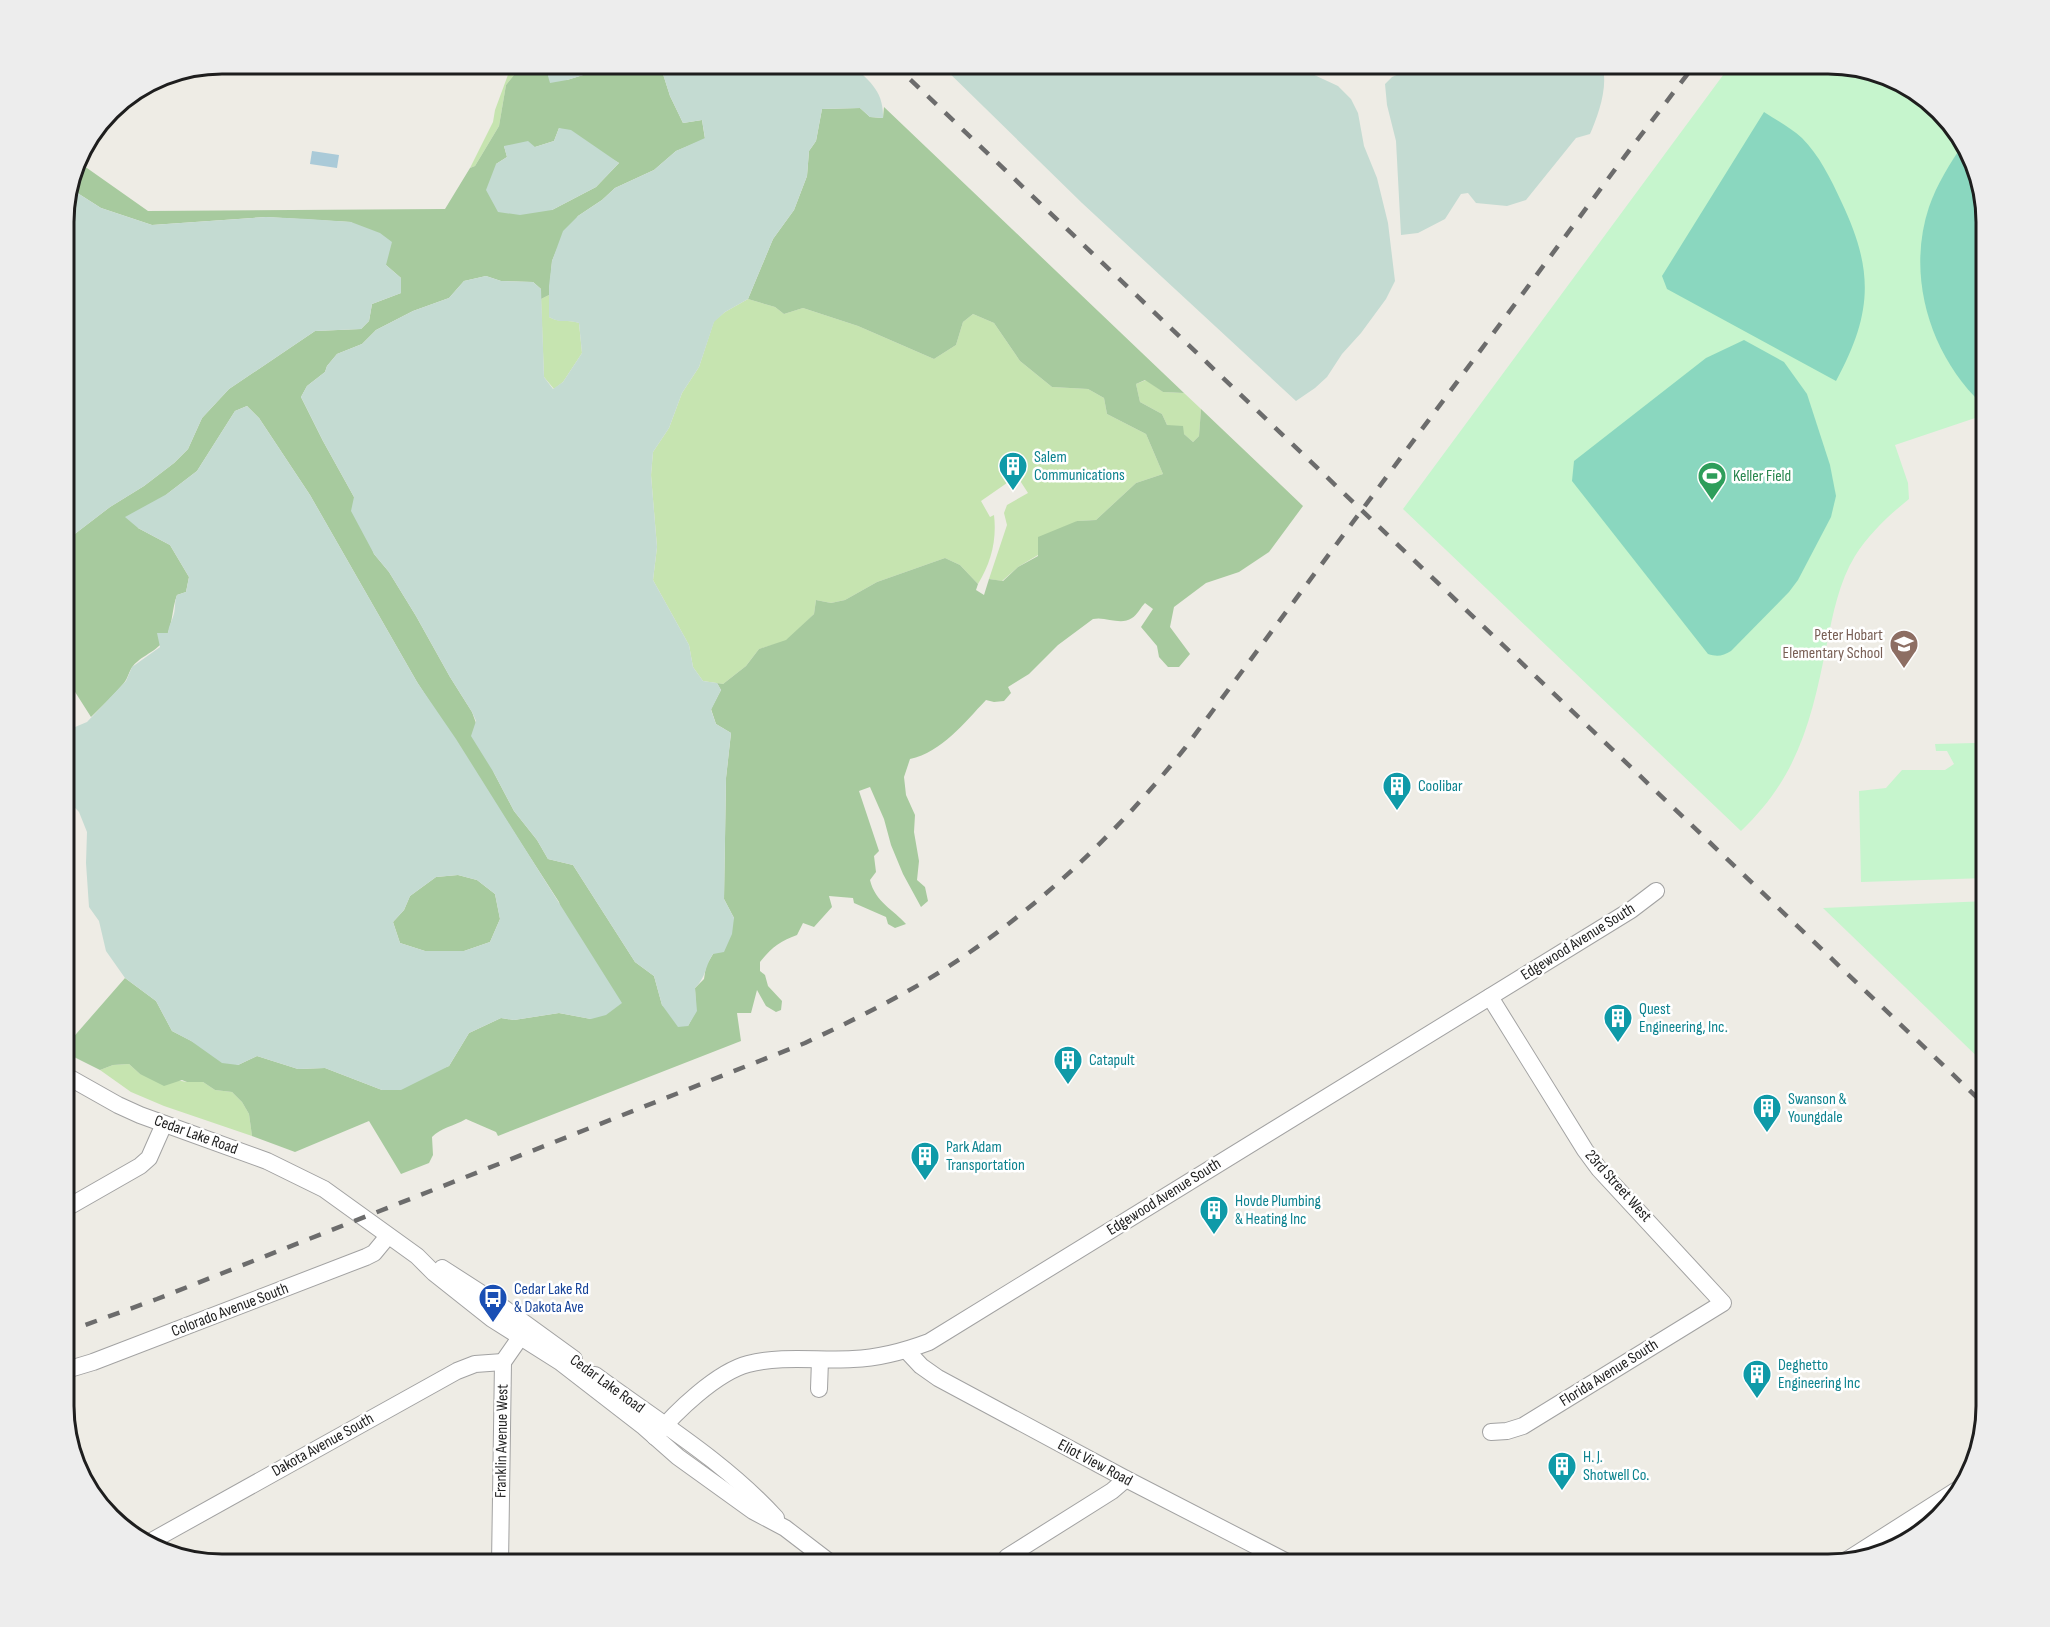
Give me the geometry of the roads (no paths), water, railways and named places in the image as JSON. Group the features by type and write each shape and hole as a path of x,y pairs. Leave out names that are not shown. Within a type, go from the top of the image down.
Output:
{"street":[{"name":"Edgewood Avenue South","path":"660,1431 682,1408 734,1369 747,1364 789,1358 855,1359 907,1351 938,1337 1631,910 1656,891"},
{"name":"23rd Street West","path":"1490,997 1599,1169 1723,1303"},
{"name":"Cedar Lake Road","path":"74,1080 118,1105 267,1161 324,1189 417,1256 439,1265 560,1362 660,1431 678,1458 753,1511 785,1528 819,1554"},
{"path":"74,1204 140,1166 149,1158 164,1124"},
{"name":"Colorado Avenue South","path":"74,1368 366,1257 374,1253 388,1236"},
{"name":"Florida Avenue South","path":"1491,1432 1507,1431 1523,1426 1723,1303"},
{"name":"Franklin Avenue West","path":"500,1554 503,1362 524,1331"},
{"name":"Eliot View Road","path":"907,1351 921,1366 938,1378 1272,1554"},
{"path":"819,1389 820,1360"},
{"name":"Dakota Avenue South","path":"157,1538 457,1371 475,1364 503,1362"},
{"path":"1012,1554 1112,1491 1126,1479"},
{"path":"1864,1549 1944,1498"}],"water":[{"path":"312,151 339,155 337,168 310,164"}],"railway":[{"path":"905,74 1976,1097"},
{"path":"74,1329 157,1299 805,1043 922,983 960,959 1031,906 1096,847 1157,782 1185,748 1688,74"}],"place":[{"name":"Salem Communications","path":"1013,492"},
{"name":"Keller Field","path":"1712,502"},
{"name":"Peter Hobart Elementary School","path":"1904,670"},
{"name":"Coolibar","path":"1397,812"},
{"name":"Quest Engineering, Inc.","path":"1618,1044"},
{"name":"Catapult","path":"1068,1086"},
{"name":"Swanson & Youngdale","path":"1767,1134"},
{"name":"Park Adam Transportation","path":"925,1182"},
{"name":"Hovde Plumbing & Heating Inc","path":"1214,1236"},
{"name":"Cedar Lake Rd & Dakota Ave","path":"493,1324"},
{"name":"Deghetto Engineering Inc","path":"1757,1400"},
{"name":"H. J. Shotwell Co.","path":"1562,1492"}]}
